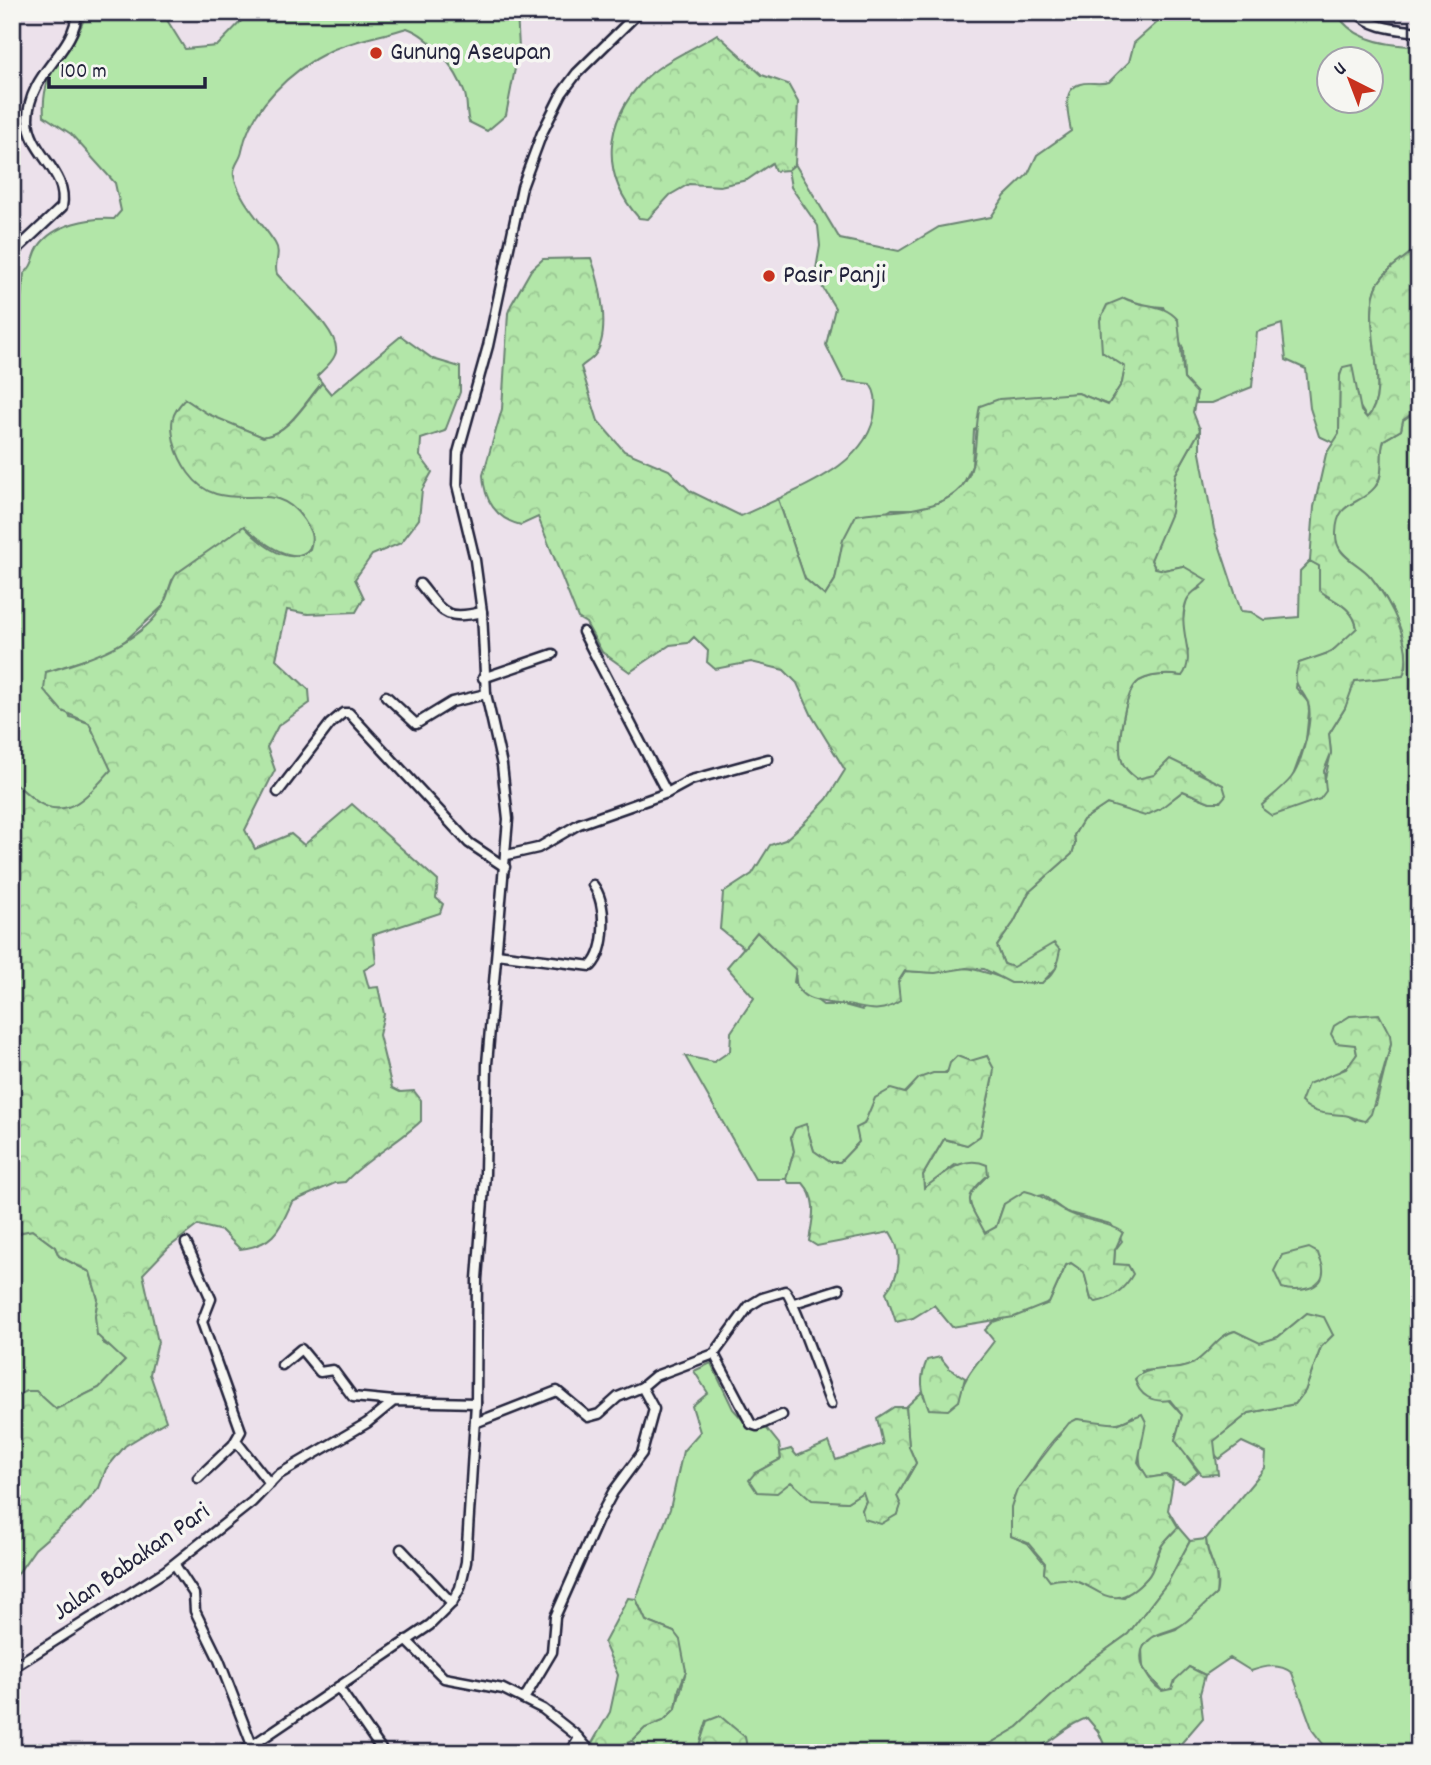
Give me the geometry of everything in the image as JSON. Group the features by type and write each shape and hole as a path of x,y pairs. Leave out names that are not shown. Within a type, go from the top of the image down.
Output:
{"street":[{"path":"12,254 62,207 62,183 31,136 28,121 30,102 37,80 71,36 77,12"},
{"path":"241,1753 429,1625 452,1603 460,1588 466,1562 476,1403 477,1279 485,1174 487,1064 508,819 502,765 483,678 482,612 475,560 457,485 457,461 488,346 522,187 542,133 562,93 590,59 639,12"},
{"path":"1357,12 1363,19 1382,27 1419,32"},
{"path":"420,584 448,616 458,618 482,612"},
{"path":"583,632 667,793"},
{"path":"483,678 553,654"},
{"path":"386,696 416,724 452,702 486,694"},
{"path":"278,792 330,724 343,713 349,713 469,843 505,867"},
{"path":"507,855 531,850 579,824 667,793 691,780 768,759"},
{"path":"498,954 591,966 595,962 600,943 604,908 600,894 593,885"},
{"path":"186,1243 211,1299 202,1322 240,1425 240,1436 198,1478"},
{"path":"794,1303 839,1289"},
{"path":"475,1423 557,1391 580,1411 593,1417 618,1397 642,1387 659,1374 714,1354 754,1302 785,1291 794,1303 831,1404"},
{"path":"282,1365 301,1349 320,1372 331,1369 338,1374 353,1397 476,1403"},
{"path":"714,1354 751,1424 757,1426 782,1415"},
{"path":"524,1699 552,1652 555,1617 598,1520 613,1492 642,1452 654,1409 642,1387"},
{"name":"Jalan Babakan Pari","path":"12,1668 108,1610 175,1564 298,1462 367,1423 394,1401"},
{"path":"236,1441 270,1484"},
{"path":"401,1549 452,1603"},
{"path":"175,1564 194,1594 195,1611 219,1660 252,1745"},
{"path":"406,1640 444,1678 503,1689 524,1699 543,1709 579,1738 592,1753"},
{"path":"338,1687 384,1753"},
{"path":"570,1753 579,1738"}],"green space":[{"path":"86,12 162,12 185,49 217,46 250,12 517,12 519,48 506,115 487,131 469,122 465,94 442,55 425,38 407,28 349,44 315,59 287,80 263,105 246,135 234,176 246,203 277,247 277,274 324,324 336,346 335,355 317,376 322,383 296,416 281,430 263,437 208,415 185,399 217,494 259,495 282,499 298,510 308,523 312,536 310,547 302,554 289,554 269,546 244,526 172,580 163,606 126,640 106,653 46,672 70,717 89,723 112,770 89,795 61,809 39,803 12,783 12,325 20,306 24,274 46,238 73,224 94,219 114,219 121,211 115,183 71,134 44,116 47,83 52,71 74,40"},
{"path":"1169,12 1336,12 1351,29 1372,40 1419,46 1419,246 1383,277 1374,298 1372,315 1377,390 1374,406 1367,418 1340,376 1339,434 1334,443 1319,436 1310,408 1306,369 1286,360 1282,324 1257,332 1252,387 1212,403 1196,403 1196,393 1184,379 1183,348 1163,307 1138,305 1122,383 1108,405 1078,393 1044,397 974,430 972,466 959,493 924,509 892,509 843,540 835,580 825,596 805,579 778,499 824,476 853,454 871,427 875,399 870,384 844,381 826,345 835,308 815,275 820,246 818,226 791,187 788,170 795,164 840,239 899,251 939,227 991,217 1005,196 1028,174 1037,155 1071,131 1067,105 1074,87 1083,83 1109,82 1129,62 1134,43"},
{"path":"717,34 762,75 788,84 798,102 795,164 788,170 775,171 772,163 747,180 720,186 689,184 670,195 648,219 639,218 626,201 613,167 614,131 620,114 630,97 651,74"},
{"path":"1419,246 1419,409 1403,420 1401,430 1384,440 1378,482 1369,493 1340,514 1336,533 1343,554 1371,577 1393,611 1406,651 1403,676 1355,681 1345,708 1329,734 1331,753 1324,771 1326,791 1320,799 1272,816 1262,805 1295,772 1308,730 1308,703 1296,681 1299,663 1331,652 1357,628 1347,609 1319,590 1319,566 1310,561 1314,507 1326,454 1339,434 1340,376 1343,367 1352,365 1361,411 1367,418 1374,406 1377,390 1372,315 1374,297 1383,277"},
{"path":"591,258 603,308 602,335 594,356 581,367 598,421 624,451 669,470 690,491 741,516 778,499 805,579 825,596 835,580 843,540 856,515 925,507 954,494 965,482 974,459 980,406 999,399 1078,393 1108,405 1122,383 1125,367 1102,352 1100,320 1107,305 1124,298 1166,310 1178,320 1184,379 1197,393 1193,412 1200,430 1175,475 1171,513 1151,560 1155,568 1164,570 1183,566 1207,580 1189,597 1184,611 1188,660 1182,676 1155,676 1139,681 1134,686 1123,717 1120,751 1123,765 1137,779 1154,775 1170,759 1223,785 1226,795 1220,802 1210,802 1183,791 1160,809 1145,816 1107,804 1083,820 1074,835 1072,854 1029,892 1014,922 997,946 1004,964 1013,967 1054,943 1060,950 1056,968 1042,983 1011,983 984,969 966,968 935,973 905,971 898,982 900,1001 886,1008 873,1009 828,1003 810,999 798,989 796,970 757,932 744,948 720,929 723,893 752,874 770,845 785,840 804,823 827,799 845,770 812,716 797,683 784,670 751,662 715,669 707,662 708,651 694,637 688,643 670,645 630,672 602,652 586,623 578,618 538,517 521,525 512,522 498,513 489,500 483,475 502,409 508,313 511,305 531,270 543,259"},
{"path":"401,336 433,359 460,367 460,392 445,431 421,439 420,456 432,472 422,490 419,519 401,543 372,555 355,579 364,598 356,612 308,614 287,610 276,659 309,690 310,703 278,726 267,747 275,770 245,830 255,849 291,834 304,845 352,804 438,881 436,898 443,904 440,913 373,935 376,963 364,970 369,988 378,987 384,1014 379,1035 392,1088 400,1092 414,1091 421,1100 421,1121 345,1182 335,1183 292,1202 279,1228 261,1244 240,1249 222,1231 198,1225 168,1248 143,1274 158,1342 150,1374 166,1421 125,1446 106,1469 99,1488 80,1510 35,1549 12,1582 12,1398 27,1391 36,1391 56,1409 99,1388 125,1361 97,1335 95,1316 98,1299 90,1272 59,1256 55,1247 32,1230 22,1232 12,1240 12,783 39,803 50,808 61,808 80,801 111,770 89,723 62,711 44,690 46,672 94,656 141,631 162,607 177,573 244,526 266,546 283,555 293,556 310,549 312,537 308,527 285,502 274,498 216,494 194,480 180,458 173,435 174,414 185,399 208,414 263,437 281,430 289,423 322,383 331,394"},
{"path":"1419,409 1419,1753 1330,1753 1313,1731 1292,1673 1282,1668 1267,1667 1251,1671 1230,1658 1205,1675 1189,1667 1172,1689 1162,1691 1143,1668 1142,1648 1152,1637 1176,1629 1216,1594 1216,1572 1206,1539 1265,1468 1266,1453 1242,1442 1219,1459 1213,1452 1213,1441 1249,1413 1295,1404 1305,1391 1321,1347 1333,1335 1307,1313 1278,1337 1260,1344 1235,1331 1223,1337 1192,1364 1174,1369 1142,1371 1182,1415 1175,1440 1198,1472 1184,1483 1166,1475 1148,1478 1144,1473 1140,1464 1139,1436 1133,1416 1113,1423 1077,1419 1057,1436 1041,1456 1013,1499 1011,1536 1028,1543 1045,1564 1044,1573 1071,1578 1104,1594 1123,1598 1147,1578 1163,1543 1178,1527 1190,1541 1168,1582 1128,1634 1085,1665 1018,1727 974,1753 748,1753 750,1750 707,1721 698,1749 690,1753 645,1753 632,1741 645,1728 663,1721 676,1708 686,1671 674,1632 646,1621 636,1599 670,1509 683,1451 700,1432 692,1406 708,1393 694,1371 711,1363 733,1409 751,1429 767,1429 779,1444 781,1459 755,1473 799,1485 811,1499 847,1502 864,1491 866,1501 862,1510 897,1496 916,1463 909,1447 906,1407 922,1392 930,1409 959,1401 963,1384 994,1341 985,1330 993,1322 1049,1303 1066,1265 1071,1263 1084,1271 1091,1299 1114,1264 1115,1250 1122,1241 1111,1224 1066,1212 1043,1195 1004,1204 996,1227 989,1233 984,1233 971,1207 970,1196 988,1175 956,1164 924,1189 923,1175 944,1139 967,1145 980,1136 993,1076 987,1056 950,1070 905,1093 876,1098 860,1141 840,1162 830,1162 814,1151 806,1125 791,1137 794,1151 786,1179 755,1179 685,1056 714,1062 730,1051 731,1032 754,998 727,967 757,932 796,970 794,982 823,1005 844,1005 862,1010 898,982 905,971 934,972 965,968 1018,982 1031,984 1043,981 1052,973 1059,959 1013,968 1004,964 997,946 1014,922 1029,892 1072,854 1074,835 1083,820 1107,804 1146,811 1154,809 1183,791 1210,802 1220,802 1214,783 1198,770 1137,779 1123,765 1120,751 1123,717 1134,686 1139,681 1154,676 1182,676 1188,650 1181,631 1186,601 1192,592 1201,588 1183,566 1164,570 1155,568 1151,560 1173,494 1175,475 1200,430 1200,453 1214,529 1241,611 1251,612 1264,620 1299,617 1300,571 1310,561 1319,566 1326,596 1346,608 1357,628 1339,646 1324,655 1299,663 1296,688 1308,702 1309,711 1306,740 1293,776 1301,805 1320,799 1331,753 1329,734 1345,708 1355,681 1406,668 1401,633 1391,608 1371,578 1343,553 1335,538 1334,529 1341,512 1375,487 1380,476 1384,440 1401,430 1403,420","holes":["1350,1016 1382,1026 1391,1044 1376,1105 1355,1120 1347,1115 1338,1073 1353,1062 1357,1054"]},
{"path":"1379,1014 1390,1035 1391,1044 1371,1114 1365,1121 1316,1111 1301,1102 1308,1084 1346,1069 1357,1054 1355,1045 1336,1043 1331,1034 1334,1026 1350,1016"},
{"path":"957,1056 970,1061 987,1056 994,1069 980,1136 967,1145 944,1139 923,1175 924,1188 961,1164 978,1162 987,1165 988,1175 973,1190 970,1202 985,1233 996,1227 1004,1204 1025,1191 1042,1197 1072,1215 1109,1225 1123,1232 1115,1250 1114,1264 1128,1265 1133,1274 1113,1296 1096,1302 1091,1299 1084,1272 1071,1263 1066,1265 1049,1303 1014,1317 952,1327 934,1305 913,1318 896,1322 886,1292 895,1278 898,1263 897,1247 890,1232 817,1246 809,1241 813,1211 811,1197 803,1183 789,1183 786,1179 794,1151 791,1137 795,1128 806,1124 814,1151 830,1162 840,1162 859,1142 856,1128 864,1124 875,1098 891,1089 905,1093 919,1078 933,1073 947,1073 950,1063"},
{"path":"32,1230 55,1247 59,1256 90,1272 98,1299 95,1316 103,1343 120,1353 125,1361 99,1388 56,1409 19,1394 12,1398 12,1240 22,1232"},
{"path":"1309,1248 1318,1253 1322,1265 1319,1282 1302,1290 1282,1288 1274,1271 1282,1255"},
{"path":"1307,1313 1324,1317 1333,1335 1321,1347 1305,1391 1295,1404 1249,1413 1214,1441 1218,1474 1202,1475 1175,1440 1182,1415 1170,1400 1153,1399 1143,1394 1135,1379 1148,1371 1192,1364 1223,1337 1235,1331 1260,1343 1278,1337"},
{"path":"940,1357 949,1368 965,1378 959,1401 948,1410 929,1409 923,1390 922,1379 927,1360"},
{"path":"894,1407 906,1407 909,1447 916,1463 897,1496 901,1505 898,1514 881,1524 864,1519 862,1510 866,1501 863,1492 847,1502 812,1500 791,1482 777,1493 757,1492 749,1480 755,1473 781,1459 780,1452 791,1449 797,1456 829,1442 836,1460 883,1444 877,1418"},
{"path":"1142,1414 1146,1422 1138,1462 1148,1478 1166,1475 1173,1481 1168,1510 1178,1527 1160,1548 1150,1575 1132,1591 1120,1597 1109,1597 1078,1582 1065,1579 1050,1581 1044,1573 1045,1563 1028,1543 1011,1536 1011,1507 1017,1490 1069,1423 1077,1419 1117,1424"},
{"path":"1206,1539 1215,1570 1216,1594 1183,1624 1153,1637 1142,1650 1142,1665 1150,1680 1162,1691 1172,1689 1175,1680 1189,1667 1205,1675 1200,1694 1203,1718 1173,1753 1108,1753 1098,1731 1087,1718 1032,1750 1007,1754 974,1753 1018,1727 1085,1665 1128,1634 1168,1582 1190,1541"},
{"path":"628,1598 636,1599 646,1621 674,1632 680,1640 686,1671 676,1708 663,1721 645,1728 632,1741 603,1753 592,1743 610,1712 618,1675 604,1643"},
{"path":"720,1716 745,1737 748,1753 690,1753 698,1749 707,1721"}],"place":[{"name":"Gunung Aseupan","path":"376,53"},
{"name":"Pasir Panji","path":"769,276"}]}
